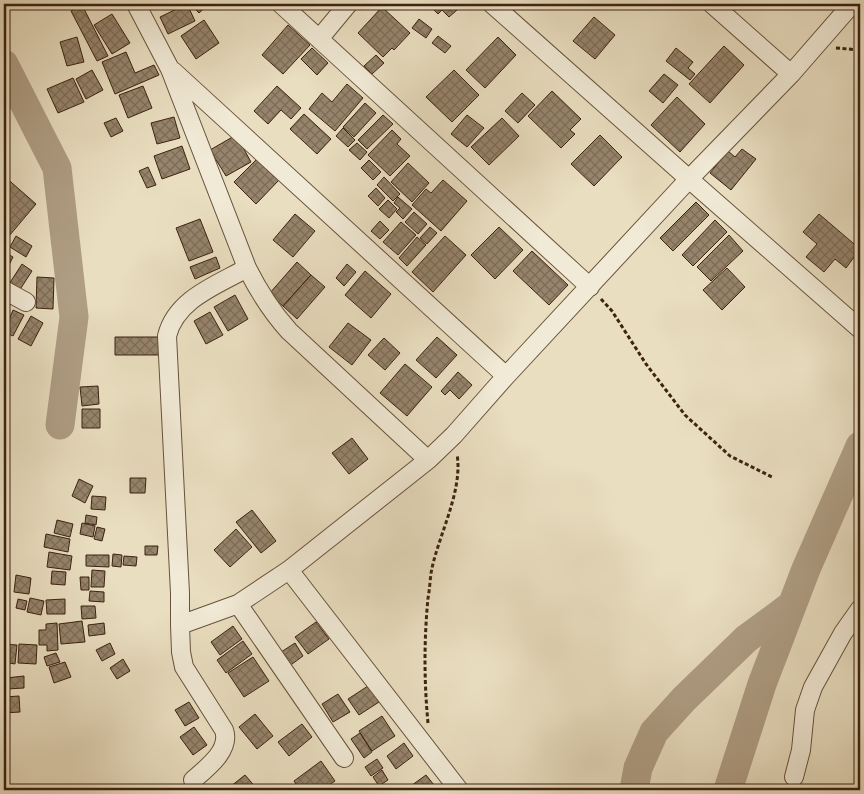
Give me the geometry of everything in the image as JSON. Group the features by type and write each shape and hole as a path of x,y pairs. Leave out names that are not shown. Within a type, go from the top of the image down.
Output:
{"street":[{"path":"136,4 170,69 247,268 260,295 289,331 428,460"},
{"path":"281,4 590,287"},
{"path":"319,39 348,4"},
{"path":"492,4 860,329"},
{"path":"712,4 791,74"},
{"path":"180,625 238,604 289,570 428,460 454,435 506,376 689,179 791,74 852,4"},
{"path":"170,69 506,376"},
{"path":"193,780 221,751 226,740 224,730 184,667 180,652 180,593 167,336 174,317 185,304 247,268"},
{"path":"4,290 26,302"},
{"path":"289,570 459,790"},
{"path":"238,604 344,758"},
{"path":"794,777 801,750 805,710 813,687 843,633 860,609"}],"path":[{"path":"590,287 612,311 646,364 685,416 730,456 772,477"},
{"path":"429,729 424,680 427,614 432,569 456,485 459,463 454,435"}],"building":[{"path":"187,4 195,21 168,34 160,17"},
{"path":"190,4 209,4 199,13"},
{"path":"433,4 451,4 457,10 449,17 442,10 438,14 431,7"},
{"path":"82,5 108,56 97,61 71,11"},
{"path":"382,7 410,33 394,50 392,48 383,57 358,33"},
{"path":"112,14 130,43 112,54 94,25"},
{"path":"594,17 615,35 595,59 573,41"},
{"path":"419,19 432,29 426,38 412,28"},
{"path":"204,20 219,43 196,59 181,36"},
{"path":"288,25 310,45 283,74 262,55"},
{"path":"438,36 451,46 445,53 432,43"},
{"path":"77,37 84,62 67,66 60,42"},
{"path":"498,37 516,55 485,88 466,70"},
{"path":"724,46 744,65 710,103 689,84"},
{"path":"312,48 328,63 317,75 301,59"},
{"path":"676,48 693,62 688,68 695,74 690,80 666,61"},
{"path":"126,52 135,73 154,65 159,75 115,94 102,62"},
{"path":"376,55 384,63 372,74 364,66"},
{"path":"92,70 103,90 86,99 76,79"},
{"path":"454,70 479,95 452,122 426,97"},
{"path":"664,74 678,85 663,103 649,91"},
{"path":"73,78 84,102 58,113 47,89"},
{"path":"347,84 363,98 335,131 309,109 322,93 332,102"},
{"path":"143,86 152,108 128,118 119,95"},
{"path":"277,86 301,108 291,119 281,110 268,124 254,111"},
{"path":"552,91 581,119 570,130 575,134 561,148 528,116"},
{"path":"522,93 535,105 518,123 505,111"},
{"path":"677,97 705,124 680,152 651,125"},
{"path":"365,103 376,113 354,137 343,127"},
{"path":"304,114 331,139 317,154 290,129"},
{"path":"383,115 393,124 367,149 358,140"},
{"path":"467,115 484,128 467,147 451,134"},
{"path":"174,117 180,138 157,144 151,123"},
{"path":"116,118 123,131 111,137 104,123"},
{"path":"502,118 519,136 489,165 471,147"},
{"path":"343,128 355,140 348,147 336,136"},
{"path":"392,130 401,139 397,144 410,156 390,176 368,155"},
{"path":"236,135 251,162 226,176 210,150"},
{"path":"600,135 622,157 594,186 571,164"},
{"path":"357,143 367,152 360,160 349,150"},
{"path":"182,146 190,169 162,179 154,156"},
{"path":"742,149 756,159 731,190 710,173 728,151 735,157"},
{"path":"258,158 280,179 256,204 234,182"},
{"path":"369,160 381,172 373,180 361,168"},
{"path":"408,163 429,183 412,202 391,182"},
{"path":"148,167 156,185 147,188 139,171"},
{"path":"4,176 36,204 4,242"},
{"path":"384,177 400,194 393,201 377,185"},
{"path":"443,180 467,201 441,231 412,205 426,189 431,193"},
{"path":"376,188 385,198 378,206 368,196"},
{"path":"398,197 412,209 403,219 396,212 400,208 394,203"},
{"path":"388,200 397,209 389,218 379,209"},
{"path":"696,202 709,215 673,251 660,238"},
{"path":"414,212 427,224 418,234 405,222"},
{"path":"295,214 315,231 293,257 273,240"},
{"path":"819,214 860,249 846,268 835,259 824,272 806,257 817,244 803,232"},
{"path":"200,219 213,252 189,261 176,228"},
{"path":"715,220 727,232 693,266 682,255"},
{"path":"380,221 389,230 380,239 371,231"},
{"path":"401,222 416,235 398,255 383,242"},
{"path":"430,227 437,233 427,244 420,238"},
{"path":"499,227 523,250 495,279 471,255"},
{"path":"729,235 743,251 711,281 697,267"},
{"path":"16,236 32,246 26,257 10,247"},
{"path":"445,236 466,255 433,292 412,272"},
{"path":"417,237 426,245 407,266 399,258"},
{"path":"532,251 568,285 549,305 513,271"},
{"path":"4,252 13,257 4,275"},
{"path":"216,257 220,268 195,279 190,267"},
{"path":"297,262 311,275 283,306 269,294"},
{"path":"22,264 32,271 19,291 9,284"},
{"path":"347,264 356,272 344,286 336,278"},
{"path":"727,268 745,287 722,310 703,290"},
{"path":"365,271 391,294 371,318 345,295"},
{"path":"311,275 325,287 297,319 283,306"},
{"path":"37,277 54,278 53,309 36,308"},
{"path":"235,295 248,319 228,331 214,307"},
{"path":"13,310 24,315 13,336 4,332"},
{"path":"210,312 223,335 206,344 194,321"},
{"path":"31,316 43,323 31,346 18,339"},
{"path":"348,323 371,340 352,365 329,347"},
{"path":"115,337 161,337 161,355 115,355"},
{"path":"437,337 457,355 436,378 416,360"},
{"path":"384,338 400,353 385,370 368,355"},
{"path":"405,364 432,387 407,416 380,393"},
{"path":"458,372 472,385 459,399 450,390 445,395 441,391"},
{"path":"98,386 99,404 82,406 80,387"},
{"path":"82,409 100,409 100,428 82,428"},
{"path":"352,438 368,459 349,474 332,453"},
{"path":"130,478 146,478 145,493 130,493"},
{"path":"79,479 93,486 85,503 72,496"},
{"path":"92,496 106,497 105,510 91,509"},
{"path":"252,510 276,541 261,553 236,522"},
{"path":"86,515 97,517 96,525 85,523"},
{"path":"57,520 73,524 70,537 54,533"},
{"path":"82,523 95,526 93,537 80,534"},
{"path":"97,527 105,529 102,541 94,539"},
{"path":"236,529 252,547 230,567 214,550"},
{"path":"46,534 70,539 68,552 44,547"},
{"path":"145,546 158,546 157,555 145,555"},
{"path":"49,552 72,556 70,570 47,567"},
{"path":"113,554 122,555 121,567 112,566"},
{"path":"86,555 109,555 109,567 86,566"},
{"path":"124,556 137,557 136,566 123,565"},
{"path":"92,570 105,571 104,587 91,587"},
{"path":"52,571 66,572 65,585 51,584"},
{"path":"16,575 31,578 29,594 14,592"},
{"path":"80,577 89,577 89,590 81,590"},
{"path":"90,591 104,592 104,602 89,601"},
{"path":"30,598 44,601 41,615 27,612"},
{"path":"18,599 27,601 25,610 16,608"},
{"path":"65,599 65,614 47,614 46,600"},
{"path":"81,606 95,606 96,618 82,619"},
{"path":"82,621 85,642 61,644 59,624"},
{"path":"316,622 329,639 308,654 295,637"},
{"path":"57,623 58,650 47,651 47,645 39,645 39,630 46,630 46,624"},
{"path":"104,623 105,634 89,636 88,625"},
{"path":"233,626 242,639 220,655 211,642"},
{"path":"243,641 252,654 226,673 217,660"},
{"path":"110,643 115,654 102,661 96,650"},
{"path":"295,643 303,656 288,667 278,654"},
{"path":"4,644 17,645 15,664 4,662"},
{"path":"19,644 37,645 36,664 18,663"},
{"path":"56,653 60,662 47,666 44,657"},
{"path":"253,657 269,681 244,697 228,673"},
{"path":"123,659 130,671 117,679 110,668"},
{"path":"65,662 71,677 54,683 49,667"},
{"path":"24,676 24,688 7,689 6,678"},
{"path":"368,686 379,702 359,715 348,699"},
{"path":"338,694 350,712 333,722 322,704"},
{"path":"19,696 20,712 4,713 4,697"},
{"path":"189,702 199,718 185,726 175,710"},
{"path":"255,714 273,736 257,749 239,727"},
{"path":"382,716 395,736 372,751 359,731"},
{"path":"302,724 312,737 289,756 278,742"},
{"path":"194,727 207,745 193,755 180,737"},
{"path":"360,733 372,752 364,758 351,739"},
{"path":"404,743 413,756 396,769 387,756"},
{"path":"377,759 383,768 371,776 365,767"},
{"path":"321,761 335,781 321,790 300,790 294,781"},
{"path":"382,770 388,780 379,786 373,777"},
{"path":"245,775 258,790 226,790"},
{"path":"426,775 434,785 427,790 410,790 408,788"}],"waterway":[{"path":"4,64 57,168 74,317 60,425"},
{"path":"728,790 762,684 806,569 860,446"},
{"path":"634,790 638,768 654,732 684,699 746,639 792,605"}]}
